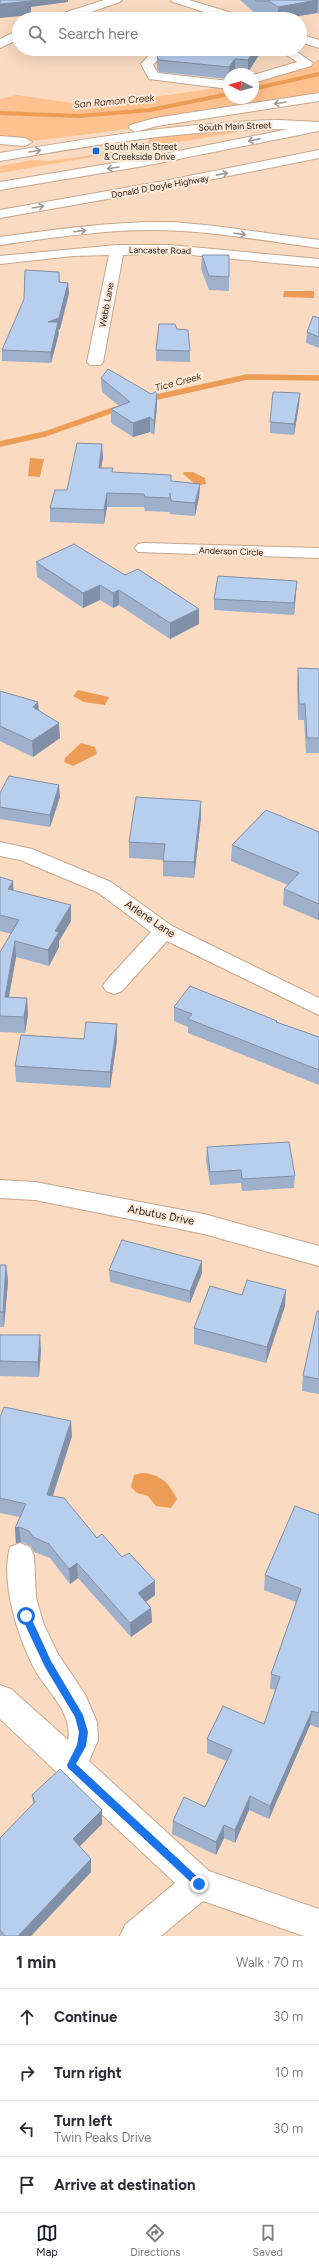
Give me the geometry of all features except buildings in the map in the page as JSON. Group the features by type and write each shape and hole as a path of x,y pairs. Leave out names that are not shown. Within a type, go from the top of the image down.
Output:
{"main road":[{"path":"84,12 116,0"},
{"path":"177,0 216,12"},
{"path":"0,44 12,38"},
{"path":"307,40 319,44"},
{"path":"155,56 147,64 153,76 223,84"},
{"path":"259,78 307,63 296,56"},
{"path":"135,128 155,122 319,97"},
{"name":"South Main Street","path":"0,157 151,132 233,125 319,127"},
{"path":"0,186 144,162 319,127"},
{"name":"South Main Street","path":"0,146 135,128 151,132"},
{"path":"0,140 25,142"},
{"name":"Donald D Doyle Highway","path":"0,214 164,185 319,154"},
{"path":"0,241 89,230 152,226 218,231 319,244"},
{"name":"Lancaster Road","path":"0,260 117,249 205,251 319,263"},
{"name":"Webb Lane","path":"95,362 117,249"},
{"name":"Anderson Circle","path":"144,548 319,553"},
{"name":"Arlene Lane","path":"0,849 25,854 104,887 164,931 319,1007"},
{"path":"114,986 164,931"},
{"name":"Arbutus Drive","path":"0,1190 35,1191 196,1222 319,1256"},
{"path":"20,1556 18,1573 26,1616 48,1664 79,1715 84,1732 81,1746 71,1765"},
{"path":"0,1699 199,1884 319,1925"},
{"path":"136,1936 199,1884"}],"shaded area":[{"path":"319,60 319,97 135,128 25,142 0,140 0,99 17,95 72,103 162,96 223,87 223,104 259,104 259,77"},
{"path":"244,131 0,173 0,166 33,160 49,161 99,154 116,146 148,142 150,138 205,132"},
{"path":"284,291 314,291 314,298 283,297"},
{"path":"30,458 44,459 40,477 28,476"},
{"path":"184,472 193,472 205,478 206,484 200,485 199,487 183,474"},
{"path":"78,690 109,697 105,705 84,702 73,696"},
{"path":"81,743 95,747 97,754 73,766 64,762 65,758"},
{"path":"142,1473 159,1477 171,1488 177,1499 171,1508 156,1506 148,1496 137,1493 131,1487 134,1475"}],"waterway":[{"name":"San Ramon Creek","path":"259,88 319,74"},
{"name":"San Ramon Creek","path":"0,113 79,116 150,110 223,95"},
{"name":"Tice Creek","path":"148,399 247,377 319,378"},
{"name":"Tice Creek","path":"0,444 45,434 119,408"}],"place":[{"name":"South Main Street & Creekside Drive","path":"96,151"}],"route":[{"path":"26,1616 48,1664 64,1688 79,1715 84,1732 81,1746 71,1765 199,1884"}]}
